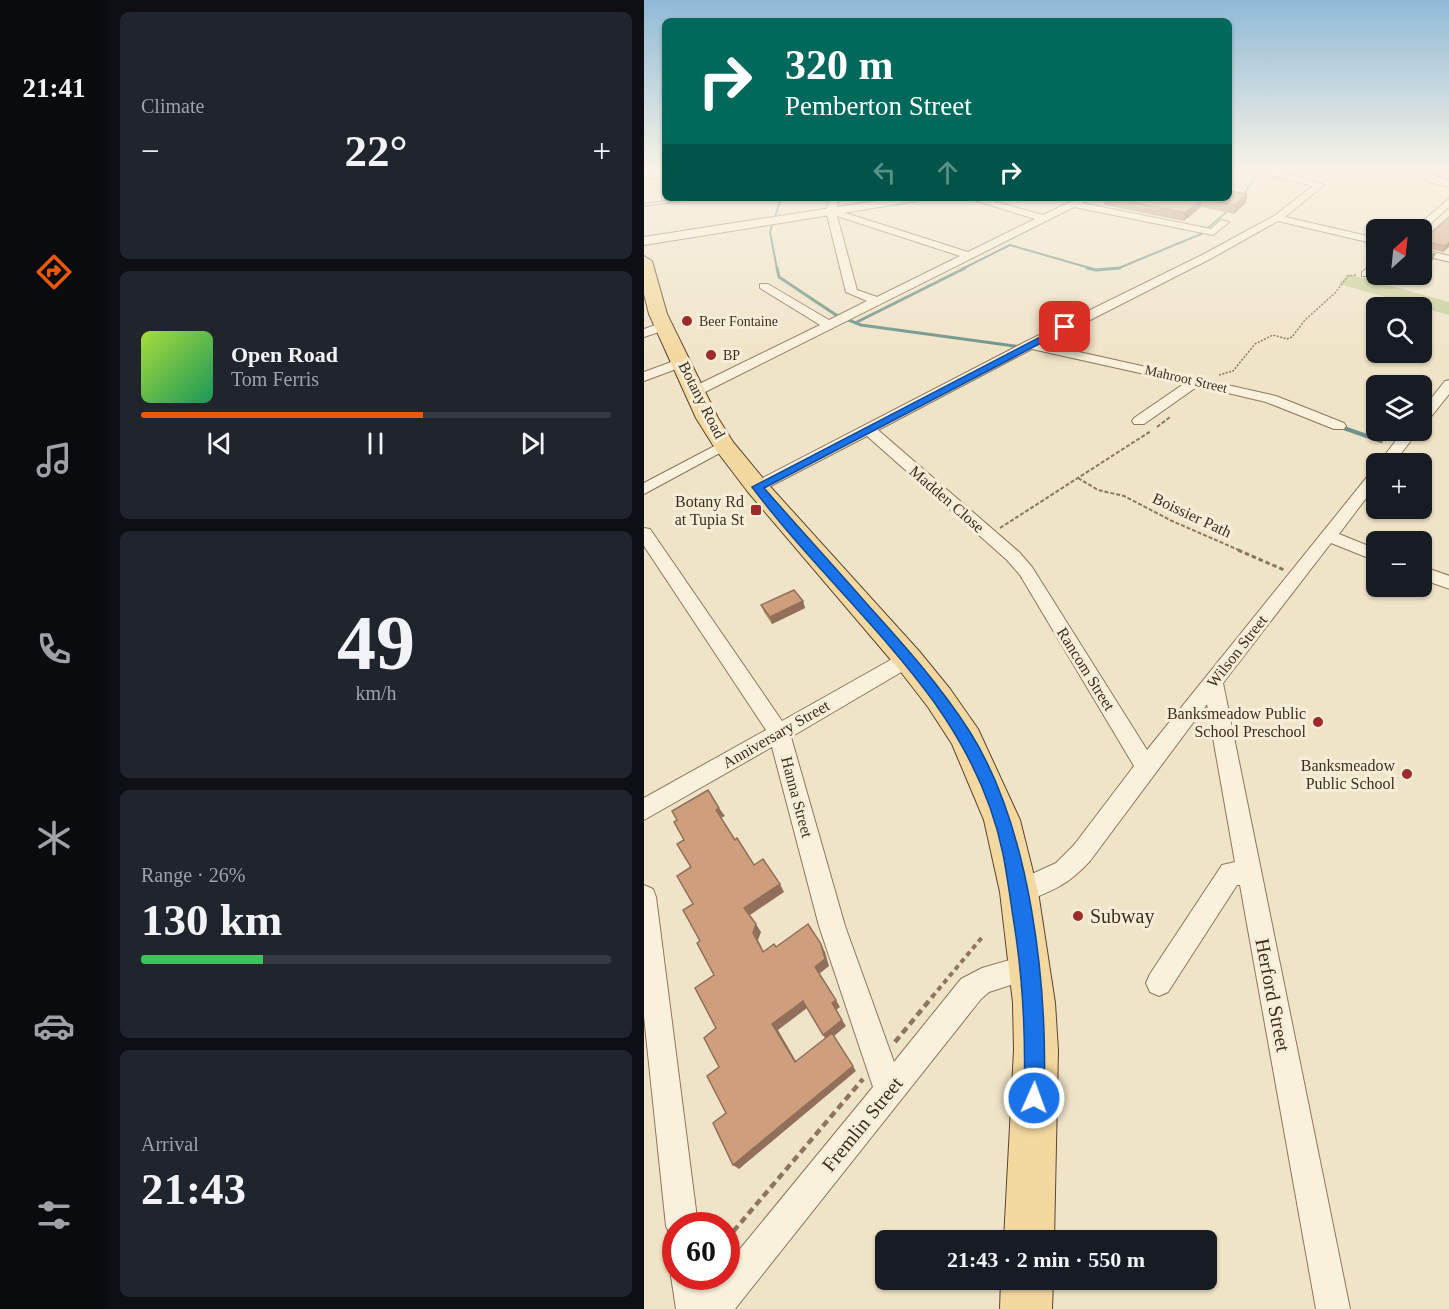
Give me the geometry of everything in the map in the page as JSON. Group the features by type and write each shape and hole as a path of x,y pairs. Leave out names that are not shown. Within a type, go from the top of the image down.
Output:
{"main road":[{"name":"Botany Road","path":"644,261 654,302 654,330 682,362 694,392 724,445 757,487 908,659 959,728 980,768 1002,820 1019,892 1030,967 1036,1050 1029,1230"},
{"path":"1026,1309 1027,1290"}],"street":[{"path":"644,241 712,230"},
{"path":"835,230 851,292 877,301"},
{"path":"890,230 968,255"},
{"path":"694,392 1018,230"},
{"path":"757,487 1255,230"},
{"path":"1329,230 1366,239"},
{"path":"1432,255 1450,259"},
{"path":"764,286 828,325"},
{"name":"Mahroot Street","path":"1029,345 1101,359 1271,399 1339,426"},
{"path":"644,377 682,362"},
{"path":"1139,421 1196,381"},
{"path":"1432,406 1450,384"},
{"name":"Madden Close","path":"868,429 1013,556 1026,571"},
{"path":"1394,453 1403,441"},
{"path":"644,489 724,445"},
{"name":"Wilson Street","path":"1019,892 1065,871 1082,854 1146,767 1366,488"},
{"name":"Hanna Street","path":"644,533 779,732 832,926 878,1082"},
{"path":"1328,536 1366,551"},
{"name":"Rancom Street","path":"1026,571 1146,767"},
{"path":"1432,576 1450,583"},
{"name":"Anniversary Street","path":"644,810 908,659"},
{"name":"Herford Street","path":"1213,681 1333,1309"},
{"path":"1159,983 1231,873 1250,874"},
{"path":"644,897 680,1212"},
{"name":"Fremlin Street","path":"713,1309 878,1082 971,989 982,981 1030,967"},
{"path":"690,1290 693,1309"}],"path":[{"name":"Boissier Path","path":"1078,478 1098,490 1124,496 1172,521 1297,575"},
{"path":"900,1036 984,935"},
{"path":"740,1225 878,1082"}],"green space":[{"path":"1348,274 1366,279 1366,285 1388,285 1431,297 1385,297 1339,284"},
{"path":"1432,297 1449,302 1449,315 1432,310"}],"building":[{"path":"1434,230 1450,230 1450,242 1445,246 1432,243 1432,232"},
{"path":"794,590 803,601 770,617 761,605"},
{"path":"708,790 719,808 716,810 754,865 763,859 780,884 744,908 756,924 753,933 763,952 774,944 776,947 808,924 821,944 825,959 815,967 836,1000 832,1003 842,1020 823,1035 803,1001 772,1024 795,1062 832,1033 853,1066 733,1165 713,1123 726,1113 707,1076 719,1067 704,1038 716,1028 695,988 714,975 697,943 700,941 683,910 693,904 677,876 691,867 677,844 684,840 674,822 677,820 672,811"}],"waterway":[{"path":"771,230 777,269"},
{"path":"1107,269 1119,268 1206,230"},
{"path":"962,269 1010,245 1093,269"},
{"path":"777,268 779,277 836,315 855,323"},
{"path":"855,323 965,268"},
{"path":"1087,268 1096,270 1120,268"},
{"path":"855,323 1021,347"},
{"path":"1338,426 1366,436"}],"place":[{"name":"Beer Fontaine","path":"687,321"},
{"name":"BP","path":"711,355"},
{"name":"Botany Rd at Tupia St","path":"756,510"},
{"name":"Banksmeadow Public School Preschool","path":"1318,722"},
{"name":"Banksmeadow Public School","path":"1407,774"},
{"name":"Subway","path":"1078,916"}],"route":[{"path":"1034,1098 1036,1050 1030,967 1011,854 1002,820 989,788 965,738 939,698 908,659 757,487 1065,327"}]}
